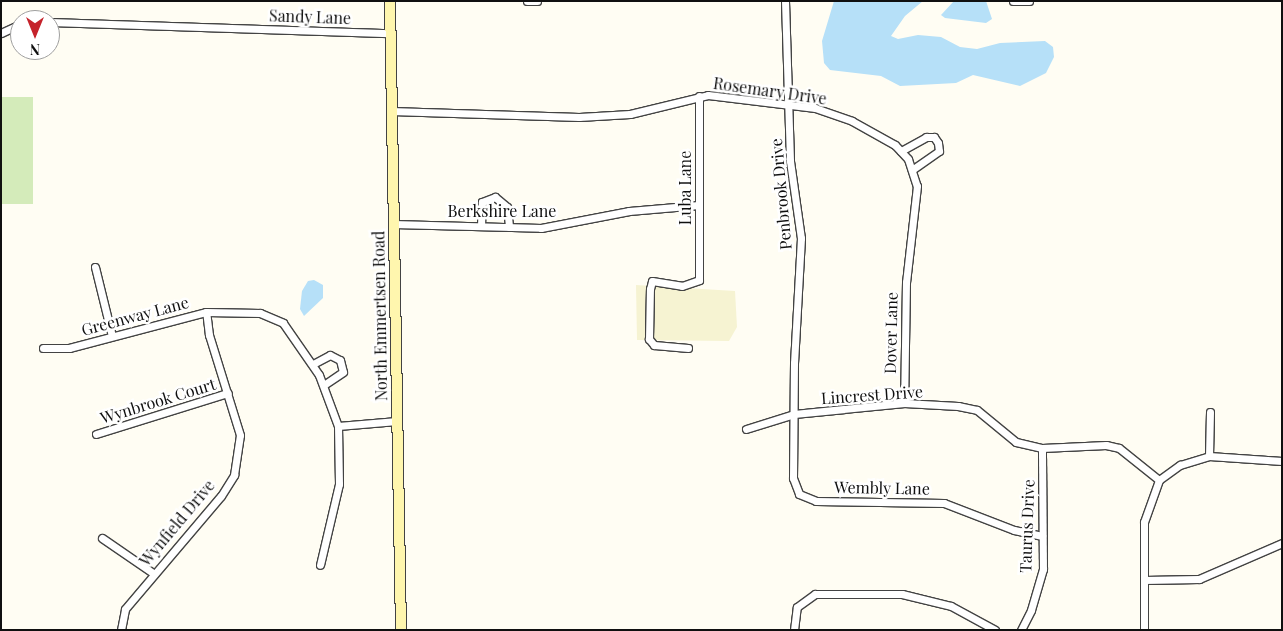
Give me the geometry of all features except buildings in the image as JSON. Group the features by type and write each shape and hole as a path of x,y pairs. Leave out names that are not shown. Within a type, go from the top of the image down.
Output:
{"street":[{"name":"North Emmertsen Road","path":"390,1 401,630"},
{"path":"527,1 537,1"},
{"name":"Penbrook Drive","path":"785,1 790,161 801,238 794,414"},
{"path":"1014,1 1029,1"},
{"name":"Sandy Lane","path":"60,22 390,33"},
{"name":"Rosemary Drive","path":"391,111 579,117 630,114 699,96 815,108 852,121 901,151 912,170 917,186 909,263"},
{"name":"Luba Lane","path":"688,348 654,344 649,339 650,289 652,281 682,286 699,280 699,96"},
{"path":"901,151 926,137 934,137 938,143 939,151 912,170"},
{"path":"481,226 482,202 495,197 507,206 509,227"},
{"name":"Berkshire Lane","path":"393,224 509,227 570,225 629,211 699,205"},
{"name":"Dover Lane","path":"904,404 909,263"},
{"path":"95,267 112,336"},
{"name":"Greenway Lane","path":"43,348 68,348 206,312 263,314 283,323 313,364"},
{"name":"Wynfield Drive","path":"121,630 125,609 153,573 221,496 234,474 240,435 209,336 206,312"},
{"path":"320,565 339,484 338,426 324,385 313,364 330,355 336,356 343,366 340,376 324,385"},
{"name":"Wynbrook Court","path":"96,434 228,393"},
{"name":"Lincrest Drive","path":"746,429 794,414 904,404 978,410 1016,442 1042,448 1106,444 1119,448 1159,480"},
{"path":"1209,456 1210,412"},
{"name":"Wembly Lane","path":"794,414 793,478 799,494 816,502 944,503 1014,530 1042,536"},
{"path":"338,426 397,421"},
{"name":"Taurus Drive","path":"1021,630 1032,610 1042,568 1042,448"},
{"path":"1144,630 1144,522 1159,480 1180,464 1209,456 1282,462"},
{"path":"102,538 153,573"},
{"path":"1144,580 1199,579 1282,543"},
{"path":"794,629 797,607 815,594 902,594 959,610 995,630"}],"shaded area":[{"path":"636,285 735,291 737,327 729,341 637,340"}],"green space":[{"path":"1,97 33,97 33,204 1,204"}],"water":[{"path":"834,1 923,1 905,16 891,36 898,39 918,35 941,37 960,47 977,49 1000,43 1045,41 1053,47 1054,57 1046,73 1020,86 973,75 956,83 900,86 881,76 830,70 824,63 822,41"},
{"path":"954,1 986,1 992,19 986,23 945,18 941,15"},
{"path":"314,280 323,285 323,298 304,316 300,309 302,291 308,281"}]}
